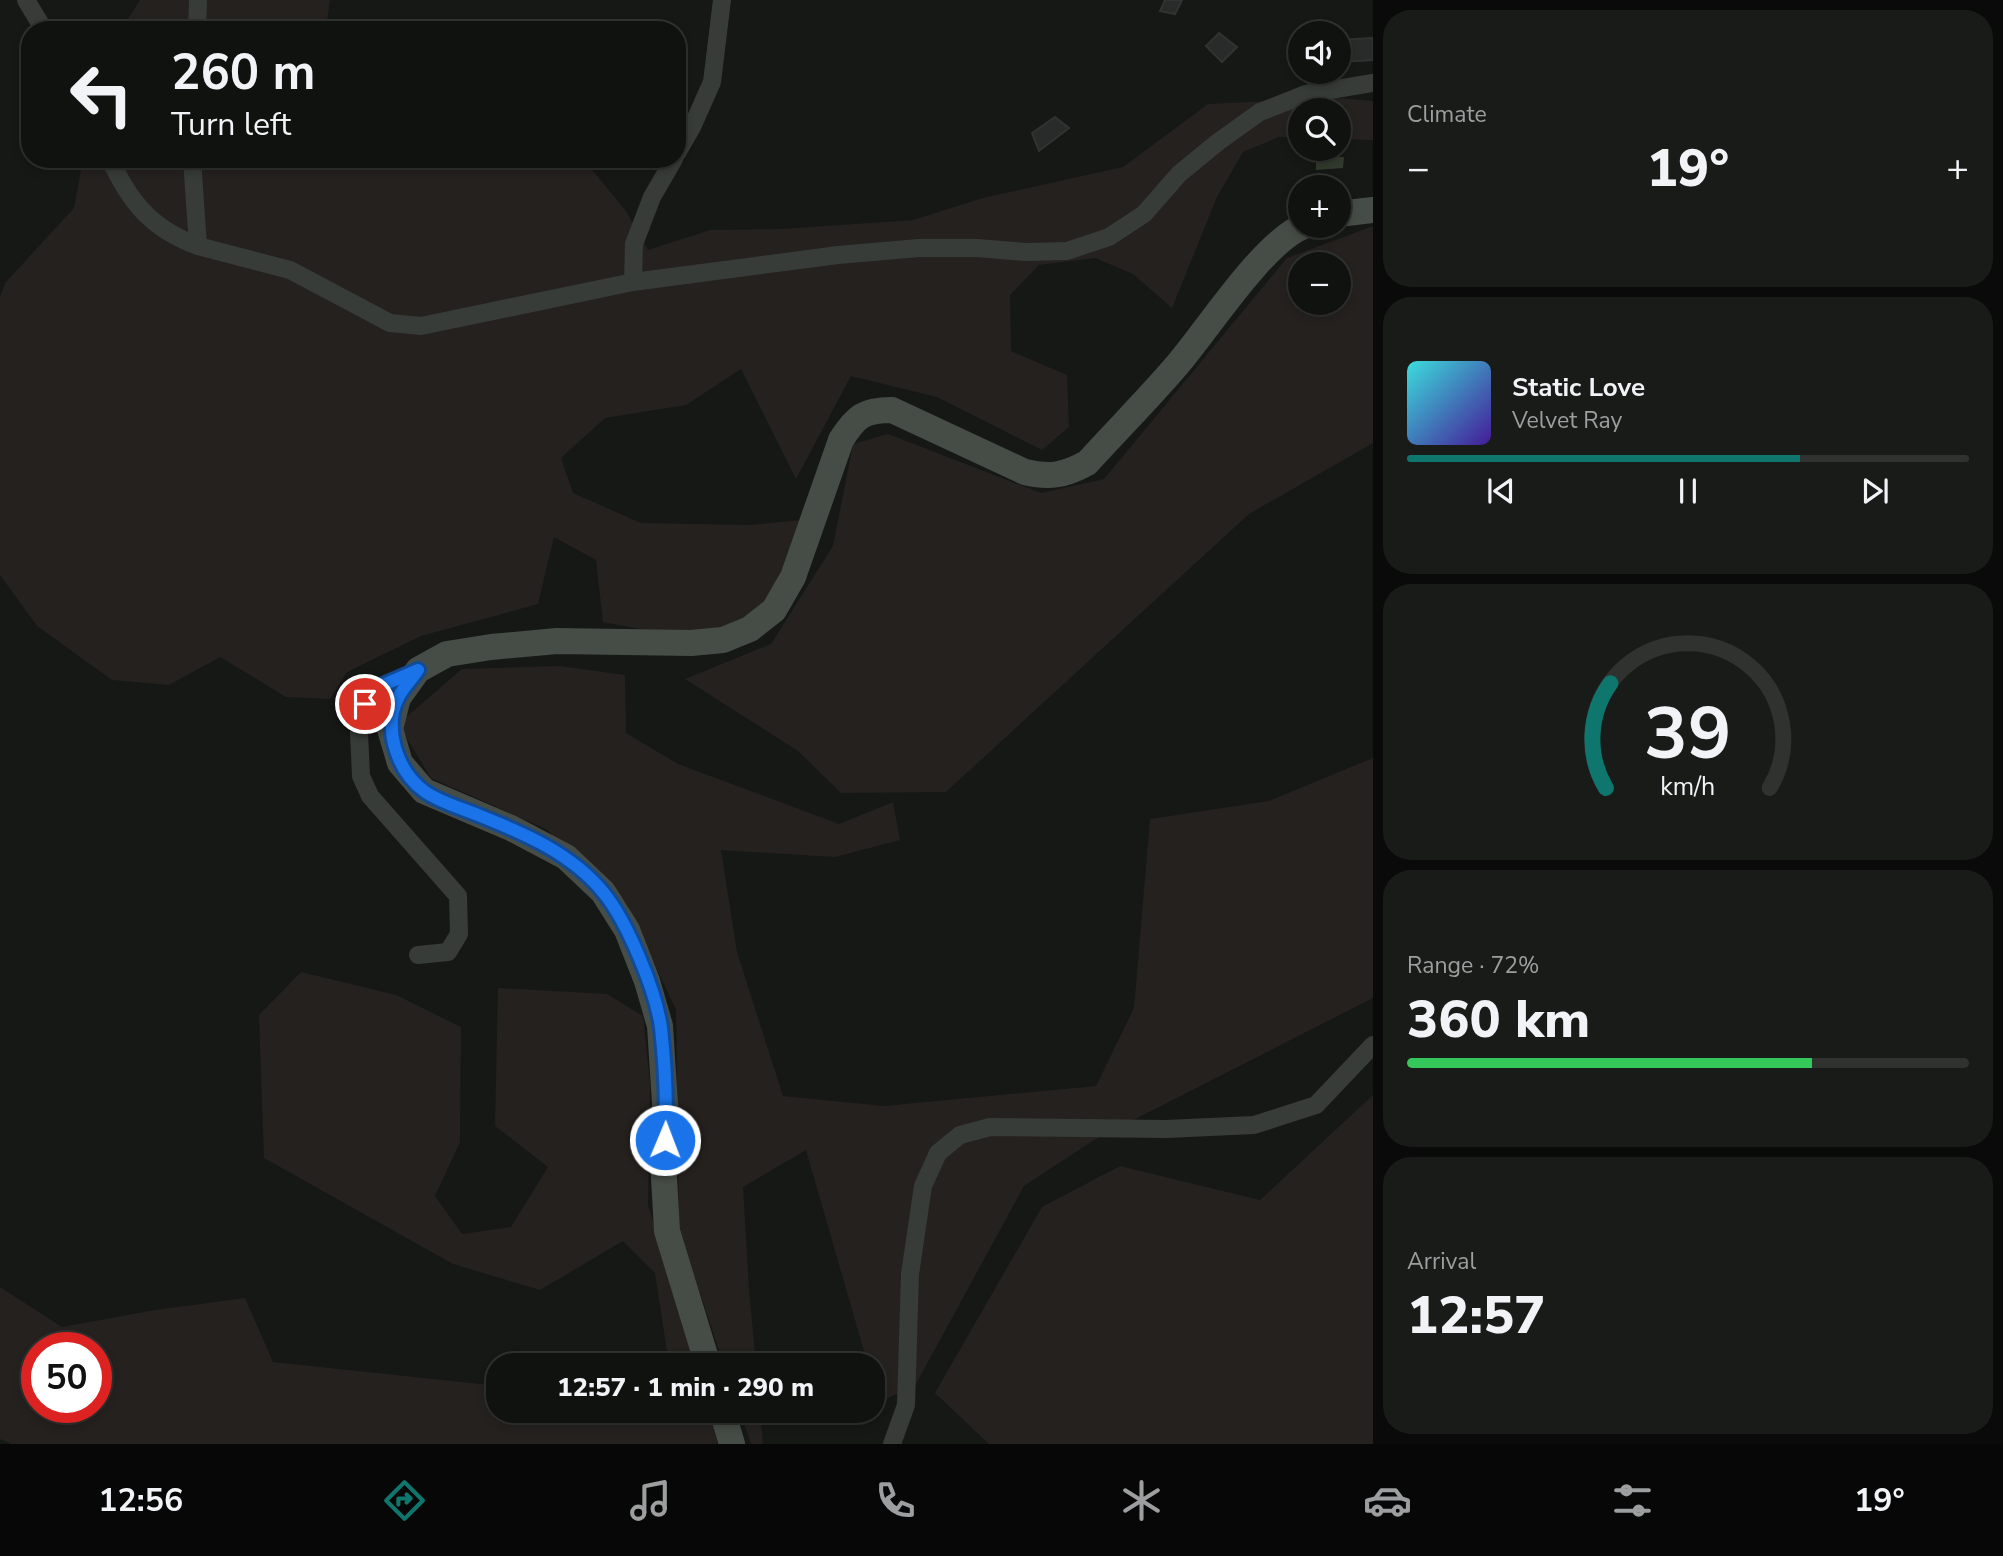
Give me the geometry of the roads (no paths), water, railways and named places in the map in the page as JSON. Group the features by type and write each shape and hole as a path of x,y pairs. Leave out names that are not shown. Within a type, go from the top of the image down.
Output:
{"main road":[{"path":"1351,213 1373,210"},
{"path":"704,1353 667,1231 663,1160 666,1119 660,1026 647,981 626,930 603,892 566,857 511,828 424,790 400,763 390,729 398,698 418,670 447,654 557,641 702,642 723,640 750,629 774,610 793,577 841,440 852,422 872,410 892,410 1025,472 1045,477 1069,473 1087,463 1179,363 1270,250 1288,235"},
{"path":"726,1423 732,1444"}],"street":[{"path":"26,0 39,21"},
{"path":"197,21 198,0"},
{"path":"686,137 712,82 722,0"},
{"path":"114,168 143,214 173,237 290,270 390,323 421,326 633,282 838,256 919,248 976,248 1027,253 1067,251 1109,237 1144,214 1179,174 1260,112 1306,94 1373,83"},
{"path":"193,168 198,246"},
{"path":"633,282 634,244 652,197 669,168"},
{"path":"418,670 374,689 365,704 359,733 361,776 370,796 458,896 459,934 448,952 418,955"},
{"path":"892,1444 906,1405 910,1274 923,1186 938,1153 960,1135 990,1127 1166,1129 1254,1125 1316,1105 1373,1045"}]}
